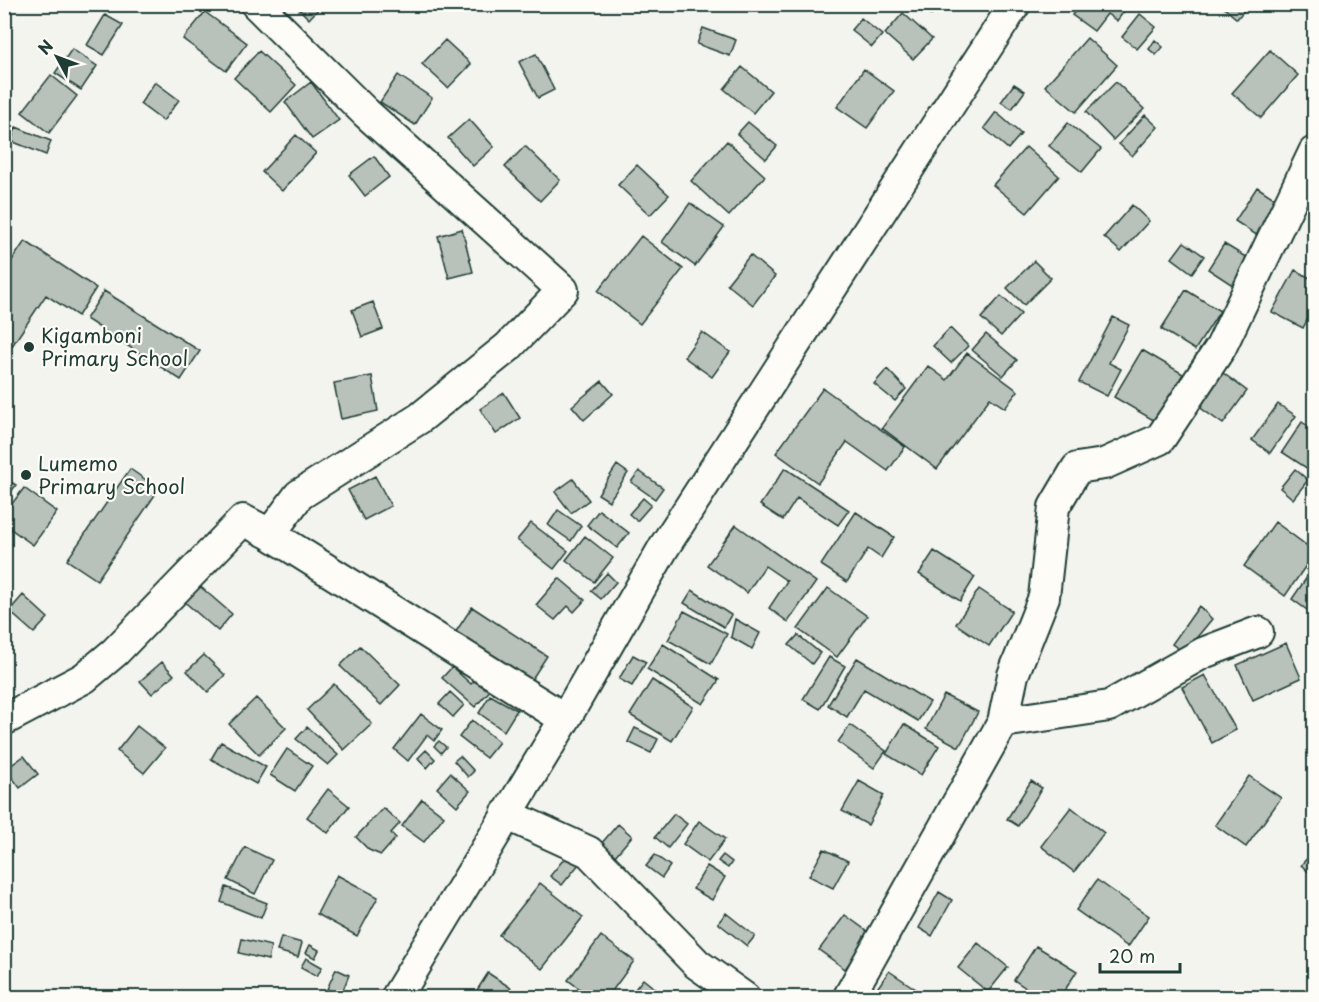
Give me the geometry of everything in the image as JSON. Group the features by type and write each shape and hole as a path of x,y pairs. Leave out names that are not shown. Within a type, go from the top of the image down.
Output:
{"street":[{"path":"256,4 365,112 563,290 508,347 420,418 299,495 270,534"},
{"path":"396,998 564,719 664,547 1015,4"},
{"path":"848,998 1003,722 1013,675 1044,597 1054,507 1077,468 1104,464 1160,439 1221,347 1314,152"},
{"path":"4,720 84,678 116,652 243,520 270,534 564,719"},
{"path":"1003,722 1109,706 1203,653 1258,632"},
{"path":"506,814 589,852 697,964 744,998"}],"building":[{"path":"294,4 323,4 309,19"},
{"path":"917,4 939,4 931,15"},
{"path":"1080,4 1129,4 1117,21 1107,14 1094,31 1072,15"},
{"path":"1225,4 1249,4 1237,19 1223,7"},
{"path":"205,12 247,43 226,71 183,39"},
{"path":"903,13 932,39 913,59 885,34"},
{"path":"1140,14 1156,27 1137,49 1122,37"},
{"path":"105,15 123,25 104,55 87,45"},
{"path":"861,18 882,35 872,47 851,30"},
{"path":"703,28 736,40 730,56 697,44"},
{"path":"1087,38 1117,65 1076,112 1045,86"},
{"path":"445,40 471,64 448,88 422,64"},
{"path":"1155,40 1163,47 1156,55 1149,49"},
{"path":"72,49 97,66 81,90 55,73"},
{"path":"1270,50 1298,75 1261,118 1232,93"},
{"path":"259,51 296,85 271,112 234,78"},
{"path":"536,54 554,90 538,98 519,62"},
{"path":"742,67 771,91 753,113 724,89"},
{"path":"864,69 894,91 867,128 837,107"},
{"path":"51,75 77,96 49,133 22,112"},
{"path":"398,75 432,98 415,125 380,102"},
{"path":"155,82 179,100 163,121 140,104"},
{"path":"311,82 339,120 312,139 285,102"},
{"path":"1116,82 1144,109 1113,140 1086,112"},
{"path":"1014,84 1025,91 1012,109 1001,102"},
{"path":"996,112 1021,134 1008,149 984,128"},
{"path":"1145,115 1158,127 1132,156 1119,144"},
{"path":"469,119 494,147 473,166 448,138"},
{"path":"748,122 777,146 766,159 737,134"},
{"path":"1068,123 1101,149 1082,172 1049,146"},
{"path":"16,127 51,141 46,155 11,141"},
{"path":"296,135 316,153 282,191 262,172"},
{"path":"727,141 765,176 729,216 691,181"},
{"path":"525,146 560,180 540,201 505,167"},
{"path":"1026,147 1059,176 1027,213 993,185"},
{"path":"374,156 389,177 365,196 349,175"},
{"path":"637,165 669,195 650,215 618,185"},
{"path":"1257,187 1283,204 1261,238 1235,221"},
{"path":"690,203 724,227 695,266 662,242"},
{"path":"1132,205 1149,221 1121,252 1104,237"},
{"path":"462,229 473,272 449,278 438,236"},
{"path":"641,236 683,269 640,324 598,291"},
{"path":"25,241 96,288 78,316 46,295 4,358 4,272"},
{"path":"1184,242 1204,256 1192,273 1172,258"},
{"path":"1224,244 1254,262 1237,288 1208,269"},
{"path":"750,255 775,276 753,305 727,284"},
{"path":"1034,261 1051,278 1024,305 1007,288"},
{"path":"1295,270 1314,280 1314,307 1303,328 1272,312"},
{"path":"1186,290 1220,311 1195,350 1161,329"},
{"path":"104,291 200,351 181,380 86,319"},
{"path":"1001,296 1021,314 1001,336 981,318"},
{"path":"373,302 383,329 362,337 352,310"},
{"path":"1113,317 1129,325 1109,363 1121,369 1107,396 1079,382"},
{"path":"950,328 968,346 951,363 933,346"},
{"path":"702,332 730,352 712,377 684,357"},
{"path":"986,334 1017,360 1003,376 972,350"},
{"path":"1142,350 1183,374 1155,421 1114,397"},
{"path":"967,353 1018,391 1005,408 990,398 937,469 882,428 928,366 947,380"},
{"path":"887,369 906,389 895,401 874,384"},
{"path":"1219,370 1247,391 1223,424 1195,404"},
{"path":"372,376 378,411 341,419 334,383"},
{"path":"602,381 613,394 584,420 572,406"},
{"path":"823,388 905,447 888,471 847,442 818,483 776,453"},
{"path":"504,393 520,418 496,434 480,409"},
{"path":"1278,404 1296,416 1270,453 1252,440"},
{"path":"1302,422 1314,430 1314,466 1311,471 1282,452"},
{"path":"617,465 628,473 609,501 598,494"},
{"path":"785,468 849,510 838,525 797,498 783,520 760,505"},
{"path":"130,469 159,489 97,580 67,560"},
{"path":"1295,469 1308,480 1293,499 1280,488"},
{"path":"639,471 663,488 655,499 631,482"},
{"path":"375,476 391,506 364,520 348,490"},
{"path":"4,478 16,485 4,502"},
{"path":"573,479 589,500 571,513 555,492"},
{"path":"24,488 57,512 33,545 4,524 4,514"},
{"path":"643,498 651,505 637,521 629,514"},
{"path":"558,510 581,526 571,541 548,525"},
{"path":"599,510 629,533 617,548 587,525"},
{"path":"856,512 894,537 881,558 868,549 847,582 821,565"},
{"path":"1275,522 1314,551 1285,596 1244,566"},
{"path":"531,523 568,551 554,569 517,540"},
{"path":"736,525 816,582 788,622 769,608 787,581 765,566 747,593 707,565"},
{"path":"585,536 613,558 594,582 566,560"},
{"path":"934,551 975,577 960,601 919,574"},
{"path":"1314,567 1314,615 1292,599"},
{"path":"607,573 616,582 601,599 591,591"},
{"path":"559,578 585,600 574,612 568,606 555,620 536,605"},
{"path":"195,582 232,614 218,631 180,598"},
{"path":"828,588 867,616 837,657 798,629"},
{"path":"979,589 1012,611 989,646 956,624"},
{"path":"692,590 731,615 724,627 684,603"},
{"path":"23,595 48,618 34,633 9,611"},
{"path":"1199,606 1212,619 1184,653 1172,644"},
{"path":"472,607 547,656 530,682 455,633"},
{"path":"684,611 727,634 711,664 668,640"},
{"path":"735,619 760,633 752,649 731,637"},
{"path":"798,635 820,653 812,664 789,645"},
{"path":"1286,643 1301,678 1253,700 1237,665"},
{"path":"663,644 719,680 703,704 647,669"},
{"path":"360,646 400,685 381,705 340,666"},
{"path":"204,655 225,675 208,692 187,671"},
{"path":"633,655 646,662 632,686 619,679"},
{"path":"829,657 845,666 820,709 803,699"},
{"path":"857,658 930,702 918,721 864,689 847,717 828,705"},
{"path":"162,662 174,675 152,694 140,681"},
{"path":"452,667 471,684 482,673 495,685 475,707 442,678"},
{"path":"1205,675 1236,730 1212,743 1182,687"},
{"path":"652,680 693,707 672,741 630,715"},
{"path":"334,684 372,724 344,750 307,710"},
{"path":"450,692 464,705 453,717 439,704"},
{"path":"490,695 517,710 504,731 479,713"},
{"path":"944,695 978,712 959,747 926,729"},
{"path":"256,698 286,728 259,755 229,724"},
{"path":"421,714 442,730 434,741 427,735 408,761 394,749"},
{"path":"472,720 499,742 486,758 459,737"},
{"path":"904,724 939,746 921,775 886,754"},
{"path":"850,725 886,751 874,768 838,742"},
{"path":"137,726 165,748 144,773 117,751"},
{"path":"307,727 338,755 328,765 296,739"},
{"path":"635,728 658,739 651,753 628,742"},
{"path":"439,741 446,747 441,753 434,746"},
{"path":"221,742 266,767 256,784 211,759"},
{"path":"287,749 312,766 295,791 270,775"},
{"path":"426,750 435,759 427,768 418,758"},
{"path":"24,756 38,774 20,788 6,769"},
{"path":"460,756 474,771 468,777 454,761"},
{"path":"450,773 470,791 457,806 437,788"},
{"path":"1249,776 1281,798 1246,847 1215,825"},
{"path":"859,781 884,795 868,825 842,811"},
{"path":"1031,781 1042,788 1018,826 1007,819"},
{"path":"328,789 349,806 328,833 307,817"},
{"path":"422,799 444,816 424,842 402,826"},
{"path":"1071,807 1104,833 1074,872 1041,846"},
{"path":"383,808 400,823 391,833 396,838 381,855 369,850 356,837"},
{"path":"674,814 687,824 668,848 655,837"},
{"path":"699,821 725,839 708,862 683,844"},
{"path":"618,824 632,836 615,856 601,844"},
{"path":"245,847 272,860 255,894 228,880"},
{"path":"572,849 584,858 562,885 550,876"},
{"path":"824,849 848,861 833,888 809,876"},
{"path":"1314,851 1314,877 1301,865"},
{"path":"655,855 670,866 662,878 646,866"},
{"path":"723,855 732,862 728,868 718,861"},
{"path":"707,866 725,877 712,900 693,889"},
{"path":"337,875 378,897 357,936 317,914"},
{"path":"1097,880 1149,916 1128,947 1076,910"},
{"path":"540,883 583,917 542,969 499,935"},
{"path":"226,887 267,903 261,918 221,902"},
{"path":"939,892 952,900 932,936 919,928"},
{"path":"726,913 755,936 747,946 718,923"},
{"path":"845,915 871,934 845,969 819,950"},
{"path":"601,936 634,961 607,998 592,998 568,980"},
{"path":"281,937 302,943 298,957 277,951"},
{"path":"242,939 271,946 268,960 239,953"},
{"path":"978,943 1008,967 988,992 958,968"},
{"path":"310,945 319,950 315,958 306,953"},
{"path":"1036,946 1077,971 1060,998 1041,998 1014,980"},
{"path":"306,958 322,967 317,976 301,967"},
{"path":"336,969 349,975 341,995 327,989"},
{"path":"889,971 925,995 924,998 887,998 876,990"},
{"path":"488,973 511,988 508,994 514,998 472,998"},
{"path":"643,979 658,991 653,998 628,998"}],"place":[{"name":"Kigamboni Primary School","path":"29,347"},
{"name":"Lumemo Primary School","path":"26,475"}]}
